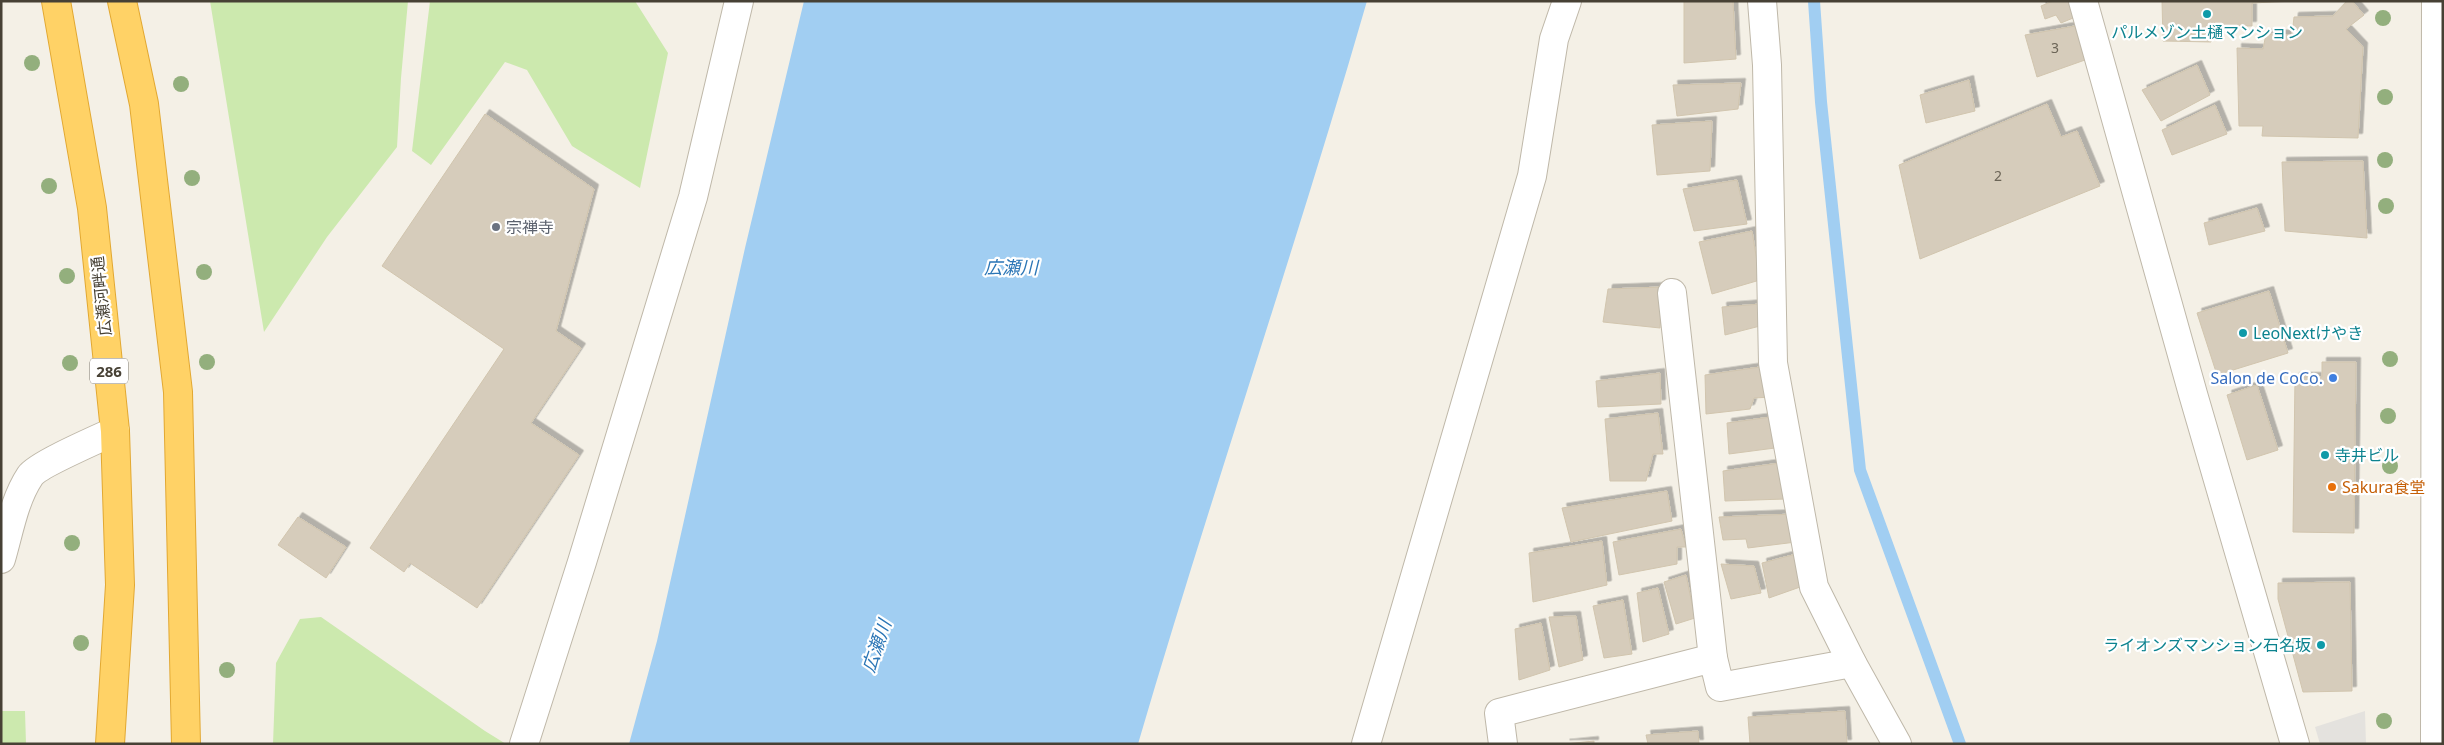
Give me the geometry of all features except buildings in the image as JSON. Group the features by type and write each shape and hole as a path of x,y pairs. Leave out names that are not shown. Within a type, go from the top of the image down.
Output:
{"highway":[{"name":"広瀬河畔通","path":"56,1 92,208 115,431 120,585 110,744"},
{"path":"122,1 144,104 178,392 186,744"}],"street":[{"path":"524,744 582,562 693,197 739,1"},
{"path":"1366,744 1532,176 1554,39 1567,1"},
{"path":"1762,1 1766,65 1772,363 1814,587 1852,663 1897,744"},
{"path":"2083,1 2193,394 2296,744"},
{"path":"2435,744 2436,1"},
{"path":"1672,293 1713,658 1720,687 1852,663"},
{"path":"1,560 14,510 31,474 67,453 115,431"},
{"path":"1503,744 1500,713 1713,658"}],"green space":[{"path":"210,1 408,1 397,147 327,237 264,332"},
{"path":"430,1 635,1 668,53 640,188 572,146 527,70 505,62 431,165 412,151"},
{"path":"321,617 506,744 273,744 276,663 300,619"},
{"path":"1,711 25,711 26,744 1,744"}],"shaded area":[{"path":"2365,711 2366,744 2320,744 2315,727"}],"water":[{"name":"広瀬川","path":"804,1 1367,1 1138,744 629,744 657,641 745,248"}],"waterway":[{"path":"1814,1 1821,102 1860,470 1960,744"}],"place":[{"name":"パルメゾン土樋マンション","path":"2207,14"},
{"name":"宗禅寺","path":"496,227"},
{"name":"LeoNextけやき","path":"2243,333"},
{"name":"Salon de CoCo.","path":"2333,378"},
{"name":"寺井ビル","path":"2325,455"},
{"name":"Sakura食堂","path":"2332,487"},
{"name":"ライオンズマンション石名坂","path":"2321,645"}]}
